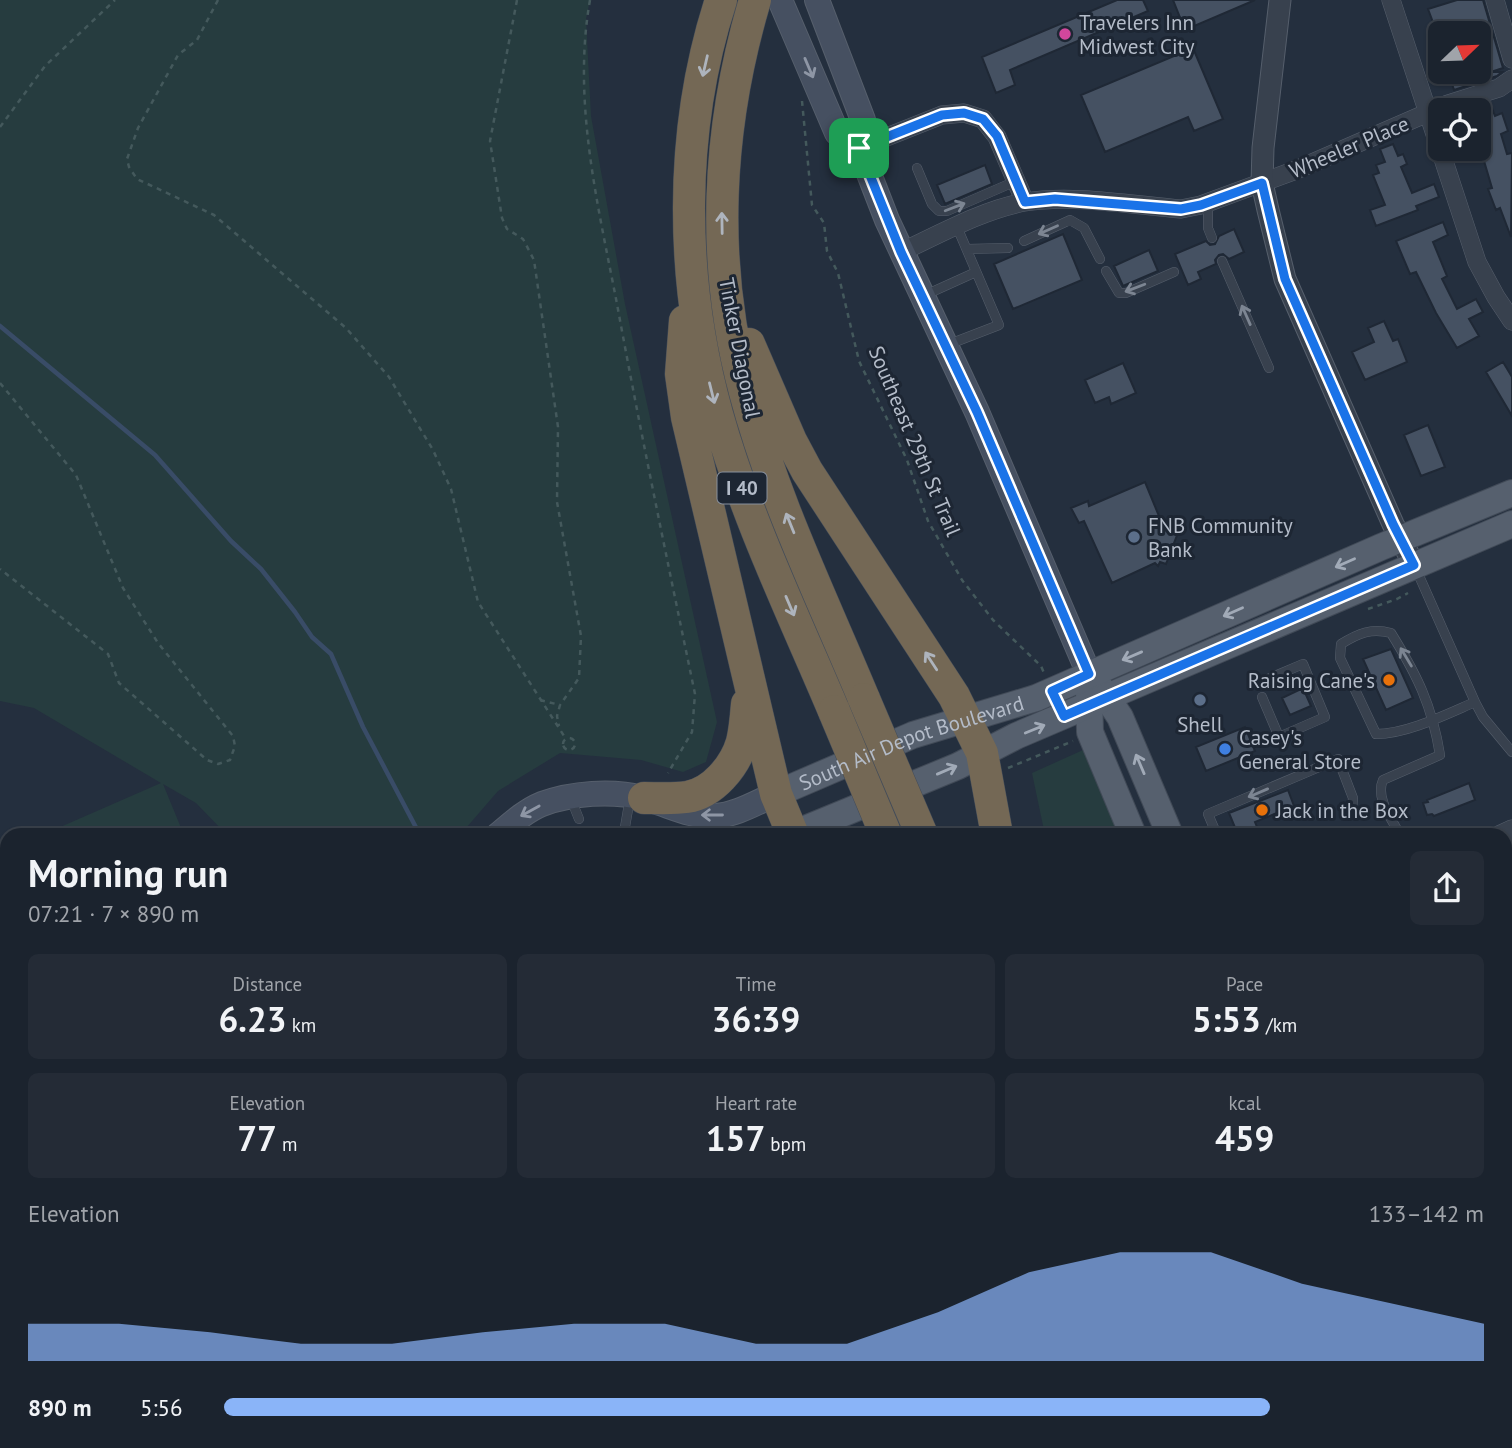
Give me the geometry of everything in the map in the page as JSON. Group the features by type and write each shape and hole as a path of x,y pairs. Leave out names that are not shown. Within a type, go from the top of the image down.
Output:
{"highway":[{"name":"Tinker Diagonal","path":"721,0 700,85 693,140 690,253 703,354 726,440 749,510 883,828"},
{"name":"Tinker Diagonal","path":"772,5 732,95 721,188 727,291 744,391 781,500 919,828"},
{"path":"690,253 681,374 687,417 776,794 790,828"},
{"path":"727,291 774,404 807,471 954,696 966,719 982,753 997,828"},
{"path":"637,797 686,797 707,789 717,781 728,769 742,743 750,689"}],"main road":[{"path":"817,0 863,120 859,148 901,252 977,412 1089,674 1098,701 1090,732 1130,828"},
{"path":"772,5 837,133 859,148"},
{"name":"South Air Depot Boulevard","path":"810,828 933,776 1098,701 1408,553 1512,493"},
{"path":"1408,553 1500,517 1512,507"},
{"name":"South Air Depot Boulevard","path":"506,828 542,804 575,808 596,794 637,797 683,812 712,816 735,811 914,736 1012,706 1408,553 1512,524"},
{"path":"1098,701 1120,717 1167,828"}],"street":[{"path":"1280,0 1262,183 1285,279 1408,553"},
{"path":"1391,0 1478,262 1512,321"},
{"path":"1495,0 1512,59"},
{"name":"Wheeler Place","path":"901,252 1003,208 1025,202 1055,199 1181,209 1208,203 1427,113 1499,88 1512,79"},
{"path":"859,148 942,115 964,113 983,119 997,136 1025,202"}],"lane":[{"path":"917,168 932,204 939,211 947,211 1016,181"},
{"path":"1208,203 1208,228 1212,238"},
{"path":"1024,241 1070,220 1084,228 1100,259"},
{"path":"945,346 999,325 957,227"},
{"path":"967,249 1008,248"},
{"path":"1222,261 1269,368"},
{"path":"1106,271 1119,293 1126,293 1174,272"},
{"path":"922,296 976,272"},
{"path":"1408,553 1475,702 1483,717 1512,752"},
{"path":"1396,828 1382,799 1380,787 1383,780 1440,755 1434,720 1412,667 1391,633 1376,629 1358,633 1341,644 1340,658 1376,734 1387,734 1434,720 1475,702"},
{"path":"1256,684 1303,664 1325,717 1279,737 1262,697"},
{"path":"1214,828 1208,814 1338,759 1353,798 1352,811"},
{"path":"625,827 637,797"}],"path":[{"path":"0,127 45,66 115,0"},
{"path":"218,0 197,40 178,55 138,128 127,159 129,167 137,178 214,215 233,230 346,328 388,377 433,450 451,489 478,602 566,739"},
{"path":"517,0 490,141 502,218 507,229 523,240 534,260 558,427 557,502 581,636 579,678 560,705 557,716 560,729"},
{"path":"590,0 584,35 584,97 592,172 631,383 695,694 692,732 668,773"},
{"name":"Southeast 29th St Trail","path":"802,99 812,205 824,223 827,251 838,273 859,361 906,460 928,521 962,580 993,620 1041,666 1052,691"},
{"path":"0,383 75,475 123,588 158,643 233,736 235,746 230,760 218,764 207,760 119,683 108,654 0,569"},
{"path":"538,699 560,705"}],"green space":[{"path":"0,0 590,0 586,19 591,116 625,304 717,722 706,762 683,772 641,760 560,753 498,791 466,828 220,828 196,803 163,784 181,828 58,828 161,783 34,708 0,701"},
{"path":"1092,746 1126,828 1044,828 1032,773"}],"building":[{"name":"Travelers Inn Midwest City","path":"1117,0 1143,0 1148,11 1010,70 1015,85 996,93 982,57"},
{"path":"1173,0 1255,0 1185,30"},
{"path":"1457,0 1483,0 1489,21 1432,21 1428,9"},
{"path":"1491,27 1503,68 1491,72"},
{"path":"1193,48 1223,119 1194,131 1188,117 1105,152 1081,95"},
{"path":"1491,72 1502,72 1491,78"},
{"path":"1452,84 1472,84 1454,90"},
{"path":"1491,106 1495,116 1502,113 1508,131 1501,134 1507,154 1512,153 1511,237 1500,208 1496,210 1488,189 1492,188 1484,161 1491,161"},
{"path":"1393,144 1398,156 1403,154 1407,164 1401,167 1412,193 1434,184 1439,197 1416,206 1418,210 1376,226 1370,210 1385,205 1373,175 1379,173 1376,165 1385,162 1380,149"},
{"path":"985,165 992,184 945,204 937,185"},
{"path":"1443,222 1448,235 1433,242 1447,276 1442,279 1457,309 1476,299 1483,312 1469,319 1479,336 1457,348 1416,272 1410,274 1396,241"},
{"path":"1234,229 1244,252 1229,259 1223,254 1219,255 1215,260 1216,264 1198,272 1201,279 1188,285 1175,254 1206,241 1210,245 1215,244 1219,236"},
{"path":"1063,234 1082,280 1013,309 994,264"},
{"path":"1149,250 1158,271 1123,286 1114,266"},
{"path":"1384,321 1393,341 1398,339 1407,362 1365,380 1352,352 1374,342 1368,328"},
{"path":"1503,362 1512,377 1512,416 1486,372"},
{"path":"1123,363 1136,393 1111,404 1109,397 1095,403 1085,380"},
{"path":"1428,425 1445,467 1421,476 1404,435"},
{"name":"FNB Community Bank","path":"1145,482 1161,521 1179,530 1166,564 1160,562 1158,566 1155,563 1112,583 1084,521 1079,523 1071,508 1088,501 1089,506"},
{"name":"Raising Cane's","path":"1391,649 1413,698 1386,710 1363,659"},
{"path":"1303,688 1311,706 1290,715 1282,698"},
{"name":"Casey's General Store","path":"1245,727 1255,751 1206,771 1196,747"},
{"path":"1469,783 1475,800 1434,816 1427,815 1423,803"},
{"name":"Jack in the Box","path":"1288,790 1294,806 1255,822 1257,827 1255,828 1235,828 1229,813"}],"waterway":[{"path":"0,326 155,455 231,541 261,569 312,637 331,654 363,727 416,828"}],"place":[{"name":"Travelers Inn Midwest City","path":"1065,34"},
{"name":"FNB Community Bank","path":"1134,537"},
{"name":"Raising Cane's","path":"1389,680"},
{"name":"Shell","path":"1200,700"},
{"name":"Casey's General Store","path":"1225,749"},
{"name":"Jack in the Box","path":"1262,810"}],"route":[{"path":"964,113 983,119 997,136 1025,202 1055,199 1181,209 1201,205 1262,183 1285,279 1393,524 1414,565 1064,716 1052,691 1089,674 977,412 901,252 859,148 942,115 964,113"}]}
